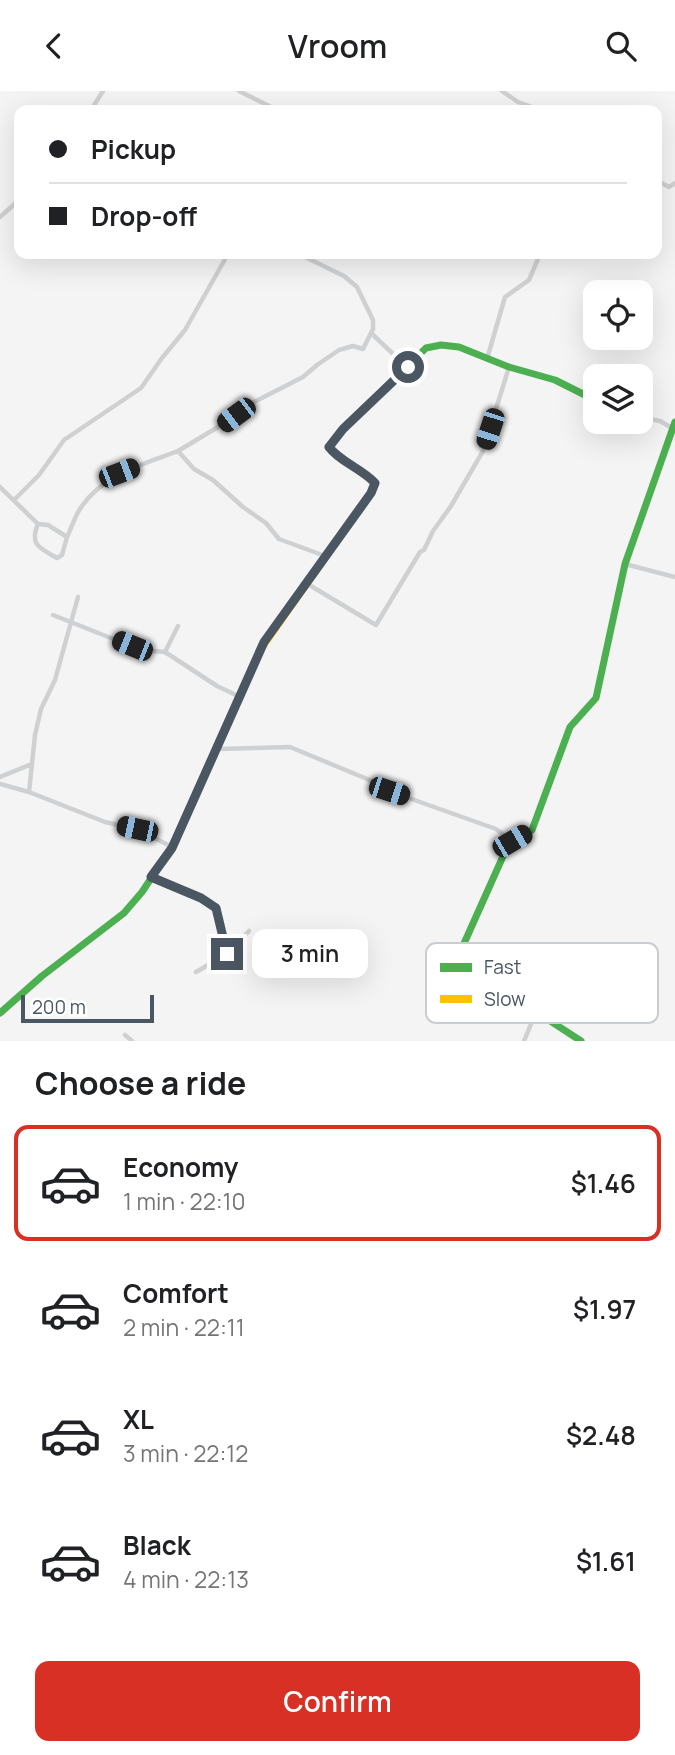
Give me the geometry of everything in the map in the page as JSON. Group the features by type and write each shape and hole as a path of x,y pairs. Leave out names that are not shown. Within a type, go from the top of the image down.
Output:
{"street":[{"path":"239,91 266,105"},
{"path":"502,91 526,105"},
{"path":"0,217 14,204"},
{"path":"14,501 39,474 64,440 141,388 185,330 225,259"},
{"path":"38,524 34,536 36,544 57,558 62,555 81,507 104,482 119,473 177,451 223,424 248,405 303,377 339,350 353,346 363,349 371,333 373,320 357,287 344,276 309,259"},
{"path":"487,359 505,297 529,279 538,259"},
{"path":"371,333 408,367"},
{"path":"0,1013 42,975 124,913 172,848 264,642 371,493 375,483 329,447 343,429 426,348 441,345 459,347 509,367 555,380 583,394"},
{"path":"306,583 376,625 483,451 509,367"},
{"path":"464,943 509,843 532,830 570,727 596,698 625,563 674,425 653,420"},
{"path":"177,451 194,469 213,480 266,523 279,539 325,556"},
{"path":"0,487 38,524 48,525 67,537"},
{"path":"625,563 675,577"},
{"path":"29,792 35,735 41,709 55,680 78,597"},
{"path":"53,615 141,650 165,652 217,686 238,696"},
{"path":"165,652 178,626"},
{"path":"218,749 290,747 384,786 389,791 496,829 512,841"},
{"path":"0,778 33,763"},
{"path":"0,784 105,821 137,829 172,848"},
{"path":"151,877 201,898 216,908 227,954"},
{"path":"196,972 227,954 249,931"},
{"path":"524,1041 531,1023"},
{"path":"553,1023 581,1041"},
{"path":"125,1035 132,1041"}],"traffic: fast":[{"path":"331,450 329,448 343,429 426,348 441,345 459,347 509,367 555,380 583,394"},
{"path":"464,943 509,843 532,830 570,727 596,698 625,564 675,422"},
{"path":"0,1013 42,976 124,913 142,892 172,847 261,649"},
{"path":"553,1023 581,1041"}],"traffic: slow":[{"path":"261,649 371,493 375,483 331,450"}],"route":[{"path":"227,954 216,908 201,898 151,877 172,848 264,642 371,493 375,483 329,447 343,429 408,367"}]}
